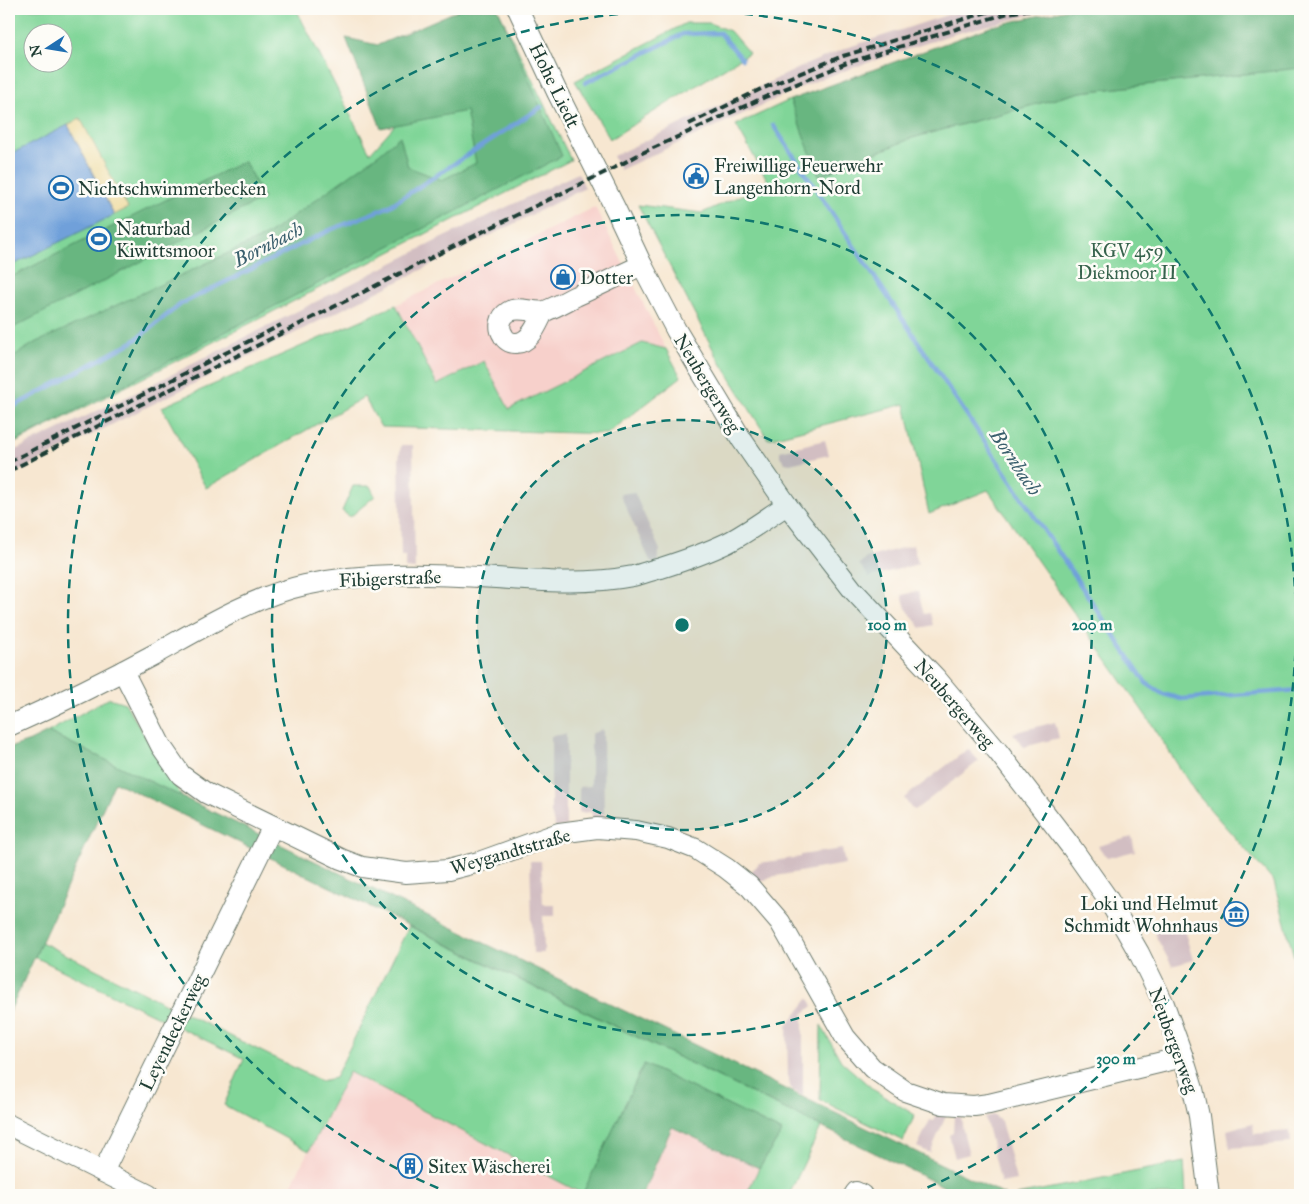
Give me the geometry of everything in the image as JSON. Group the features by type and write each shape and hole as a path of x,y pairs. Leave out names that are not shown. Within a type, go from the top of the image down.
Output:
{"street":[{"name":"Hohe Liedt","path":"518,9 592,162"},
{"name":"Neubergerweg","path":"592,162 674,326 742,440 787,505 852,589 935,677 999,753 1108,898 1139,953 1164,1004 1183,1057 1193,1088 1199,1116 1209,1195"},
{"path":"544,311 642,265"},
{"name":"Fibigerstraße","path":"9,726 66,700 222,618 266,597 303,585 337,578 405,574 590,582 634,576 689,559 728,542 787,505"},
{"name":"Weygandtstraße","path":"123,671 161,746 181,775 206,793 341,859 362,867 406,873 448,870 479,862 559,833 597,828 636,831 668,838 696,849 750,886 780,922 845,1037 872,1068 906,1091 943,1104 974,1106 1183,1057"},
{"name":"Leyendeckerweg","path":"103,1172 273,826"},
{"path":"9,1125 149,1195"},
{"path":"854,1195 856,1192 862,1195"}],"shaded area":[{"path":"975,9 1054,9 953,34 820,79 620,170 613,156 810,63 849,47 947,15"},
{"path":"578,173 585,188 9,476 9,453 145,388 442,238"},
{"path":"595,207 666,349 641,343 509,409 437,385 396,305"},
{"path":"825,440 829,455 790,464 785,463 780,456 780,451"},
{"path":"401,445 413,445 415,569 405,568 405,556 401,556 399,459"},
{"path":"634,492 660,550 659,561 651,563 620,494"},
{"path":"913,545 918,564 869,577 859,564 866,558"},
{"path":"918,591 924,614 930,613 933,625 921,628 906,608 902,595"},
{"path":"1055,722 1059,738 1024,747 1013,733"},
{"path":"603,729 604,824 595,824 591,812 579,813 579,787 591,786 591,734"},
{"path":"566,734 566,826 555,828 551,813 551,736"},
{"path":"968,749 979,761 915,810 911,808 904,798"},
{"path":"1132,837 1135,851 1107,858 1098,846"},
{"path":"842,849 845,864 770,877 758,884 749,874 759,863"},
{"path":"530,861 541,861 543,904 555,904 555,916 543,916 544,953 533,953"},
{"path":"1183,926 1193,960 1172,966 1154,933"},
{"path":"809,998 813,1006 803,1014 803,1096 792,1090 788,1082 787,1026"},
{"path":"349,1071 583,1194 286,1195"},
{"path":"937,1115 946,1116 930,1153 917,1147 930,1120 934,1121"},
{"path":"993,1115 1001,1121 1016,1180 1001,1183 985,1117"},
{"path":"954,1116 961,1117 969,1154 955,1158 949,1135 953,1133"},
{"path":"1253,1123 1254,1134 1290,1131 1291,1143 1230,1148 1227,1130"},
{"path":"671,1127 759,1168 746,1195 640,1195"}],"green space":[{"path":"9,9 296,9 370,153 498,9 571,160 9,446"},
{"path":"461,9 498,9 562,156 9,445 9,359 33,344 267,235 379,154 400,136 408,167 442,180 476,163 466,111 381,128 346,38 378,45"},
{"path":"1068,9 1300,9 1300,68 1081,92 912,138 819,176 790,100 993,26"},
{"path":"686,23 709,23 730,31 749,53 610,139 575,81"},
{"name":"KGV 459 Diekmoor II","path":"1300,68 1300,979 1274,882 1195,792 1151,723 988,490 929,514 905,404 768,439 716,355 638,205 702,213 769,183 736,125 790,100 820,176 912,138 1081,92"},
{"path":"244,161 264,198 9,330 9,278"},
{"path":"396,305 437,385 484,361 509,409 642,343 666,349 681,377 607,434 381,427 364,397 206,488 162,407"},
{"path":"353,486 370,486 375,496 350,517 342,511"},
{"path":"109,698 125,703 182,797 48,732"},
{"path":"48,732 1005,1195 961,1195 115,782 9,1013 9,748"},
{"path":"409,926 821,1127 789,1195 746,1195 759,1168 782,1132 644,1064 583,1194 349,1072 309,1151 224,1105 244,1059 35,957 41,942 321,1081 335,1078"},
{"path":"821,1025 841,1061 874,1090 915,1115 903,1141 820,1100"},
{"path":"644,1064 782,1132 759,1168 672,1127 642,1195 582,1195"},
{"path":"1184,1162 1186,1195 1016,1195"}],"sand":[{"path":"80,118 128,208 114,215 68,125"}],"water":[{"name":"Nichtschwimmerbecken","path":"68,125 114,215 9,267 9,155"}],"waterway":[{"name":"Bornbach","path":"585,83 683,34 720,33 742,59"},
{"name":"Bornbach","path":"9,409 134,341 181,304 330,230 388,207 541,107"},
{"name":"Bornbach","path":"773,125 1146,683 1163,694 1181,699 1300,690"}],"railway":[{"path":"689,124 761,89 843,56 997,9"},
{"path":"9,471 486,230 640,154 765,97 847,63 1008,13 1032,9"},
{"path":"9,462 281,325"}],"place":[{"name":"Freiwillige Feuerwehr Langenhorn-Nord","path":"696,176"},
{"name":"Nichtschwimmerbecken","path":"61,188"},
{"name":"Naturbad Kiwittsmoor","path":"99,239"},
{"name":"Dotter","path":"563,277"},
{"name":"Loki und Helmut Schmidt Wohnhaus","path":"1236,914"},
{"name":"Sitex Wäscherei","path":"410,1166"}]}
